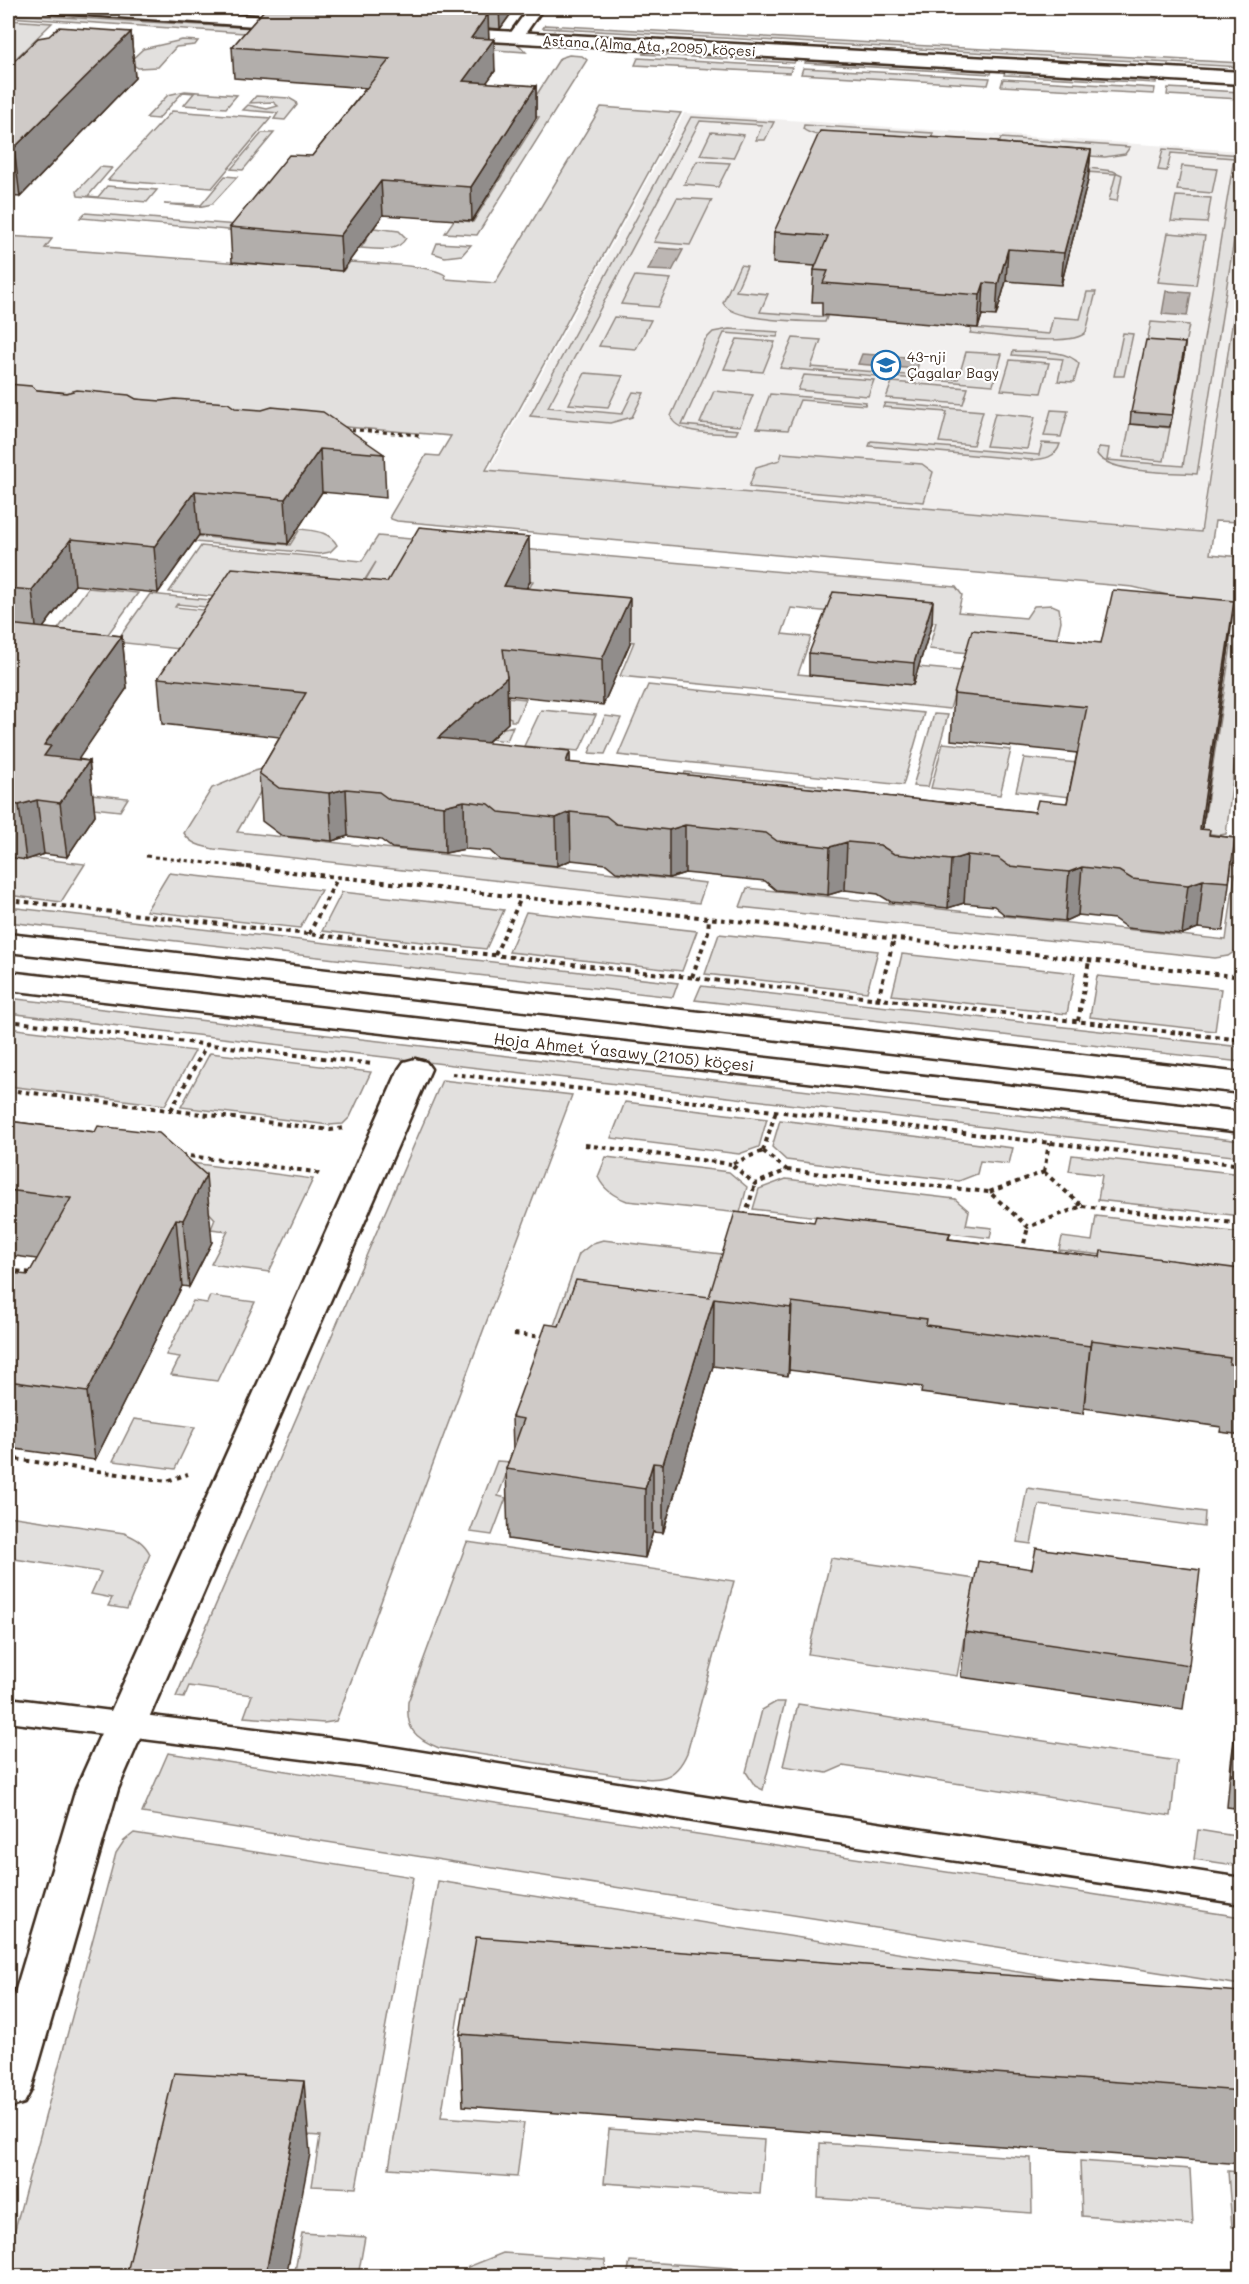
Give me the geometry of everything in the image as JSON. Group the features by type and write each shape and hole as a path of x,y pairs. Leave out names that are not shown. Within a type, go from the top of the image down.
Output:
{"street":[{"path":"56,8 315,25"},
{"name":"Astana (Alma Ata, 2095) köçesi","path":"421,32 1242,78"},
{"path":"8,943 1242,1083"},
{"name":"Hoja Ahmet Ýasawy (2105) köçesi","path":"8,981 1242,1122"},
{"path":"8,2090 97,1789 415,1069"}],"lane":[{"path":"515,38 536,8"},
{"path":"8,1710 359,1754 718,1812 1242,1891"}],"path":[{"path":"337,428 420,435 418,438"},
{"path":"146,856 1242,977"},
{"path":"309,934 338,877"},
{"path":"495,955 521,898"},
{"path":"8,900 1242,1040"},
{"path":"692,977 708,932 709,918"},
{"path":"878,999 894,939"},
{"path":"1078,1021 1089,961"},
{"path":"8,1021 1242,1165"},
{"path":"171,1110 207,1044"},
{"path":"8,1090 330,1130 352,1125"},
{"path":"585,1145 731,1164 763,1151 776,1111"},
{"path":"1044,1172 1049,1143"},
{"path":"763,1151 787,1170"},
{"path":"173,1154 315,1172 323,1177 326,1184"},
{"path":"731,1164 754,1184"},
{"path":"754,1184 787,1170 989,1192 1044,1172"},
{"path":"1044,1172 1082,1206"},
{"path":"742,1224 754,1184"},
{"path":"989,1192 1028,1227"},
{"path":"1028,1227 1082,1206 1242,1224"},
{"path":"1020,1257 1028,1227"},
{"path":"8,1270 41,1274"},
{"path":"514,1334 550,1338"},
{"path":"8,1458 166,1481 182,1477 192,1471"}],"shaded area":[{"path":"8,14 503,42 518,44 526,52 8,17"},
{"path":"8,20 52,23 8,66"},
{"path":"545,25 1241,63 1241,67 543,28"},
{"path":"182,40 198,41 195,45 176,47 158,67 138,68 129,62 143,49"},
{"path":"651,51 796,59 794,63 642,54"},
{"path":"569,55 582,56 587,60 477,235 445,233 454,220 473,222 539,117 523,116 560,58"},
{"path":"638,58 792,67 790,73 635,65"},
{"path":"806,60 992,70 991,74 805,63"},
{"path":"803,68 990,78 988,85 801,74"},
{"path":"1005,71 1157,79 1156,83 1004,75"},
{"path":"1003,79 1155,88 1154,94 1001,86"},
{"path":"1168,88 1241,92 1241,99 1167,95"},
{"path":"185,91 237,95 226,108 184,105 194,93 183,92 158,119 146,118 168,95"},
{"path":"256,96 289,98 297,105 285,120 274,119 278,113 243,110 248,105 267,109 278,106 273,102 250,103"},
{"path":"601,107 681,113 486,470 1201,532 1241,266 1241,522 1215,521 1210,554 1241,557 1241,618 1194,601 1133,587 397,521 391,519 390,516 426,455 439,456 451,436 8,398 8,236 52,239 45,248 343,271 350,262 400,265 437,271 445,275 446,279 495,283"},
{"path":"172,111 271,118 212,188 108,180"},
{"name":"43-nji Çagalar Bagy","path":"684,113 1241,151 1241,260 1200,531 489,470"},
{"path":"691,117 774,122 765,140 756,140 762,125 700,121 548,407 622,414 633,392 644,393 632,417 610,423 530,416"},
{"path":"804,125 933,133 929,145 882,143 843,140 812,134 803,129"},
{"path":"711,132 744,135 733,158 700,155"},
{"path":"262,133 274,133 243,170 231,169"},
{"path":"1001,138 1130,147 1125,154 1105,157 997,150"},
{"path":"1163,149 1241,155 1241,196 1197,474 1128,469 1104,461 1097,454 1099,447 1109,448 1107,460 1183,466 1234,158 1171,153 1167,171 1158,170"},
{"path":"697,161 730,163 718,187 684,184"},
{"path":"1182,166 1217,169 1212,193 1177,190"},
{"path":"100,167 112,168 88,196 98,197 107,186 157,190 147,202 78,196 77,191"},
{"path":"1088,168 1113,171 1122,175 1117,201 1109,200 1116,174 1086,172"},
{"path":"225,176 237,177 212,204 198,207 164,204 201,205"},
{"path":"1176,196 1211,198 1207,223 1171,221"},
{"path":"677,198 712,200 690,245 654,242"},
{"path":"85,213 238,225 253,232 80,218"},
{"path":"357,226 399,231 406,238 398,246 392,248 361,248 366,240 348,238"},
{"path":"1168,233 1205,236 1196,285 1158,282"},
{"path":"437,243 471,245 462,255 445,257 433,253"},
{"path":"659,248 683,250 672,271 648,270"},
{"path":"740,265 747,266 736,291 768,294 760,312 827,317 825,322 754,317 729,309 723,303"},
{"path":"635,276 671,279 658,307 621,304"},
{"path":"1166,291 1191,293 1187,316 1162,314"},
{"path":"1087,292 1096,292 1086,332 1078,337 1050,340 970,333 972,328 1049,334 1053,317 1080,319"},
{"path":"614,317 651,320 636,349 599,346"},
{"path":"1151,322 1189,325 1183,354 1145,352"},
{"path":"729,329 779,332 777,337 724,333 682,425 738,430 736,434 699,432 680,427 671,416 705,340 713,332"},
{"path":"1123,333 1133,334 1124,376 1114,376"},
{"path":"793,338 821,340 811,367 877,372 876,376 780,368"},
{"path":"737,339 775,342 763,372 724,369"},
{"path":"1013,351 1066,355 1079,364 1074,382 1058,381 1063,359 1012,355"},
{"path":"966,352 1002,354 993,385 893,377 894,374 958,379"},
{"path":"862,354 920,358 917,369 858,364"},
{"path":"1010,360 1049,363 1041,393 1001,390"},
{"path":"585,373 623,376 608,407 569,404"},
{"path":"804,375 874,380 868,396 798,390"},
{"path":"892,382 968,388 963,404 886,398"},
{"path":"714,391 753,395 740,426 700,423"},
{"path":"770,394 866,402 865,405 800,400 788,430 757,428"},
{"path":"885,403 983,411 973,445 939,442 947,412 883,407"},
{"path":"1051,410 1068,411 1061,437 1044,436"},
{"path":"995,413 1035,417 1027,449 986,446"},
{"path":"1130,424 1170,428 1164,461 1123,457"},
{"path":"871,441 1039,455 1042,443 1060,444 1052,455 1031,460 869,446"},
{"path":"782,453 922,464 933,472 924,502 749,487 756,467 780,460"},
{"path":"8,518 290,545 300,529 326,534 337,545 330,552 320,554 8,524"},
{"path":"378,536 455,543 346,613 376,562 346,610 169,592 201,546 362,561"},
{"path":"522,549 956,587 962,595 958,612 1026,618 1034,606 1052,605 1059,608 1061,621 1054,652 1033,659 929,649 936,622 791,608 782,634 811,637 798,674 913,685 918,667 961,671 950,709 620,676 634,642 519,631 487,695 526,699 516,721 511,721 511,718 504,715 496,730 513,726 507,741 454,735 533,581 492,576"},
{"path":"88,588 138,593 103,641 53,636"},
{"path":"150,594 230,602 226,609 177,604 175,607 222,612 198,651 116,642"},
{"path":"1216,629 1233,637 1241,644 1241,712 1226,834 1220,835 1169,829 1162,812 1205,816 1231,646 1187,641"},
{"path":"648,685 924,713 903,785 618,755"},
{"path":"541,710 596,715 579,751 524,746"},
{"path":"934,714 948,715 928,787 913,786"},
{"path":"605,716 621,718 605,754 589,753"},
{"path":"943,743 1011,750 1000,795 931,788"},
{"path":"1024,758 1078,763 1071,797 1016,791"},
{"path":"279,765 272,772 237,832 706,883 699,903 214,849 197,844 184,833 212,788 254,771"},
{"path":"685,772 823,786 821,793 683,779"},
{"path":"65,791 128,798 120,811 56,804"},
{"path":"8,855 85,864 61,902 8,895"},
{"path":"1230,862 1241,867 1242,921 1238,949 1228,956 1215,958 740,907 747,888 1226,940 1235,874 1185,868"},
{"path":"169,873 321,890 300,928 146,911"},
{"path":"342,892 504,910 486,949 322,931"},
{"path":"8,907 678,983 673,997 8,922"},
{"path":"526,912 697,931 682,971 509,952"},
{"path":"719,934 878,951 867,992 705,974"},
{"path":"902,954 1075,973 1067,1014 892,995"},
{"path":"1097,976 1221,989 1215,1031 1090,1017"},
{"path":"701,986 1241,1047 1241,1062 695,1000"},
{"path":"8,998 1241,1141 1241,1157 8,1013"},
{"path":"8,1028 195,1051 165,1105 8,1086"},
{"path":"210,1053 371,1072 350,1117 343,1124 329,1125 181,1107"},
{"path":"442,1080 572,1095 336,1721 324,1723 244,1717 252,1695 189,1686 184,1698 176,1697"},
{"path":"625,1102 767,1119 759,1147 739,1154 611,1138"},
{"path":"780,1120 1013,1148 1009,1164 980,1161 977,1174 959,1181 786,1160 772,1147"},
{"path":"1072,1155 1241,1174 1241,1216 1098,1200 1102,1175 1069,1171"},
{"path":"606,1157 729,1172 747,1187 740,1213 622,1199 606,1189 598,1177"},
{"path":"169,1160 313,1179 269,1272 211,1264 228,1231 211,1229 215,1219 193,1195"},
{"path":"786,1179 955,1199 969,1211 966,1225 992,1228 990,1238 753,1209 759,1189"},
{"path":"1096,1216 1241,1233 1241,1271 1059,1250 1062,1237 1092,1241"},
{"path":"603,1240 730,1255 700,1353 551,1334 579,1254 593,1243"},
{"path":"210,1296 255,1302 217,1381 171,1375 180,1357 166,1355 193,1301 207,1303"},
{"path":"134,1419 195,1427 175,1469 113,1461"},
{"path":"497,1461 511,1462 498,1496 506,1498 492,1535 470,1532"},
{"path":"1027,1488 1205,1512 1204,1527 1039,1505 1031,1544 1017,1542"},
{"path":"8,1516 124,1533 139,1541 150,1554 127,1609 108,1606 112,1598 91,1594 101,1572 8,1558"},
{"path":"467,1542 734,1581 687,1753 676,1770 670,1775 656,1779 628,1777 439,1748 423,1740 413,1731 408,1719 408,1702"},
{"path":"831,1558 975,1579 957,1676 808,1654"},
{"path":"776,1702 785,1702 763,1790 755,1786 746,1772 762,1710"},
{"path":"798,1704 1177,1761 1171,1816 843,1766 827,1773 783,1766"},
{"path":"168,1753 1241,1917 1241,1985 142,1813"},
{"path":"1198,1830 1241,1837 1241,1866 1194,1859"},
{"path":"134,1833 413,1877 356,2188 312,2186 320,2136 163,2125 127,2276 8,2276 8,2255 116,1853 124,1841"},
{"path":"438,1881 1241,2007 1241,2050 461,1998 441,2117 524,2123 517,2177 389,2168"},
{"path":"609,2129 764,2140 760,2194 604,2183"},
{"path":"820,2143 1031,2158 1032,2213 818,2198"},
{"path":"1080,2161 1190,2169 1193,2225 1082,2216"},
{"path":"1228,2171 1241,2172 1241,2227 1232,2227"},
{"path":"302,2233 365,2237 358,2276 294,2276"},
{"path":"503,2253 605,2260 606,2276 462,2276 468,2267"},
{"path":"630,2261 732,2268 751,2276 627,2276"}],"building":[{"path":"266,8 397,8 488,14 471,38 494,39 463,81 536,86 471,187 381,181 340,236 230,227 289,155 312,156 390,59 232,47"},
{"path":"59,27 131,32 14,148 8,148 8,67 38,38 49,36"},
{"path":"820,131 998,141 998,143 1091,150 1064,253 1008,249 998,284 984,283 980,295 823,283 828,271 814,270 828,236 774,232"},
{"path":"1146,340 1185,343 1172,415 1131,412"},
{"path":"8,384 66,393 77,390 129,395 136,399 228,403 235,408 262,410 272,407 323,412 384,454 320,449 285,499 195,491 154,547 71,539 32,590 8,588"},
{"path":"419,527 529,537 504,586 630,598 602,659 503,649 507,677 438,738 570,751 566,762 1035,812 1038,800 1067,803 1087,707 954,694 972,630 1101,643 1113,590 1234,601 1200,829 1210,830 1209,835 1235,838 1229,882 1203,880 1188,885 1132,879 1119,871 1082,867 1069,872 1009,866 998,858 967,855 951,860 894,854 880,845 847,842 830,847 777,841 766,833 685,825 669,830 616,824 606,816 570,812 556,818 499,812 489,804 464,801 444,806 390,800 379,792 346,789 329,793 279,788 259,773 306,693 158,678 232,568 387,582"},
{"path":"833,592 933,601 914,663 809,653"},
{"path":"8,624 122,636 44,745 51,746 44,756 89,761 60,803 37,800 19,805 8,803"},
{"path":"8,1121 95,1132 98,1126 159,1133 206,1175 183,1220 176,1219 87,1392 8,1381 8,1279 11,1273 28,1275 71,1198 8,1190"},
{"path":"735,1212 814,1222 816,1216 950,1233 948,1239 1100,1257 1101,1251 1240,1269 1239,1275 1242,1275 1242,1365 1229,1364 1230,1358 1091,1340 1090,1346 926,1325 927,1319 792,1302 791,1308 714,1298 663,1464 653,1463 645,1489 506,1469 524,1419 512,1417 546,1324 559,1326 576,1280 709,1297"},
{"path":"1036,1548 1200,1570 1189,1665 965,1632 978,1561 1032,1569"},
{"path":"1235,1732 1242,1732 1242,1777 1231,1775"},
{"path":"476,1937 1242,1992 1242,2091 460,2034"},
{"path":"174,2073 304,2081 265,2277 126,2277"}],"place":[{"name":"43-nji Çagalar Bagy","path":"886,365"}]}
